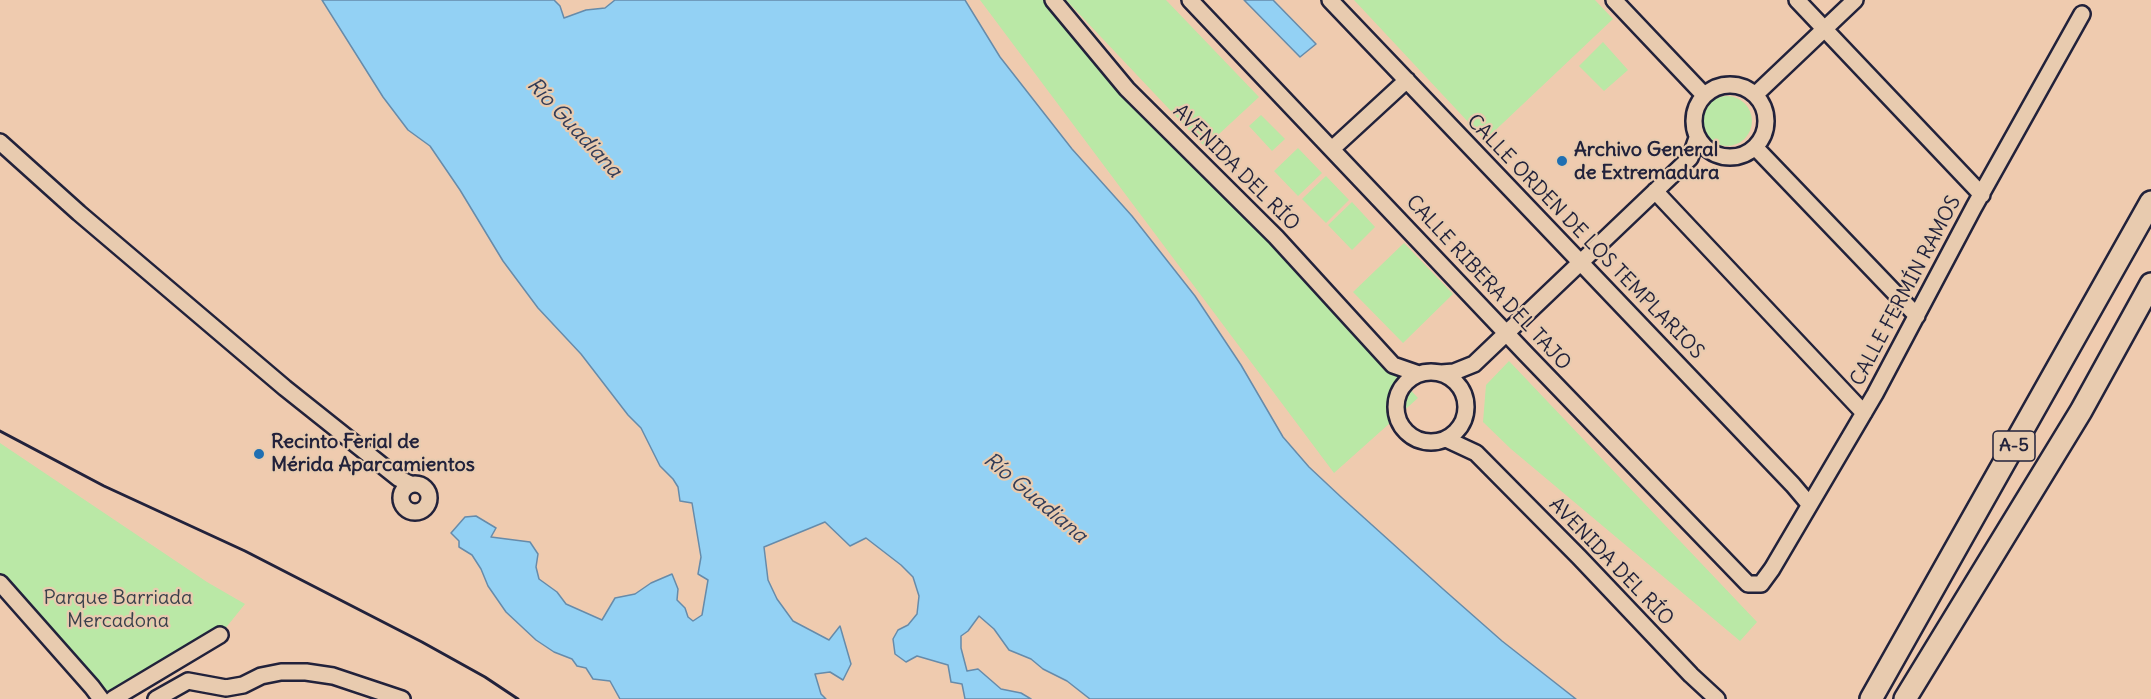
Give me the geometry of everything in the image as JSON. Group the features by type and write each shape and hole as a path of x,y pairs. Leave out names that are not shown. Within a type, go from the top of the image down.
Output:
{"highway":[{"name":"A-5","path":"1874,695 2151,202"},
{"name":"A-5","path":"1905,699 2081,411 2151,284"},
{"path":"2081,411 2151,315"}],"street":[{"name":"AVENIDA DEL RÍO","path":"1053,0 1127,89 1276,237 1393,365 1419,374"},
{"name":"CALLE RIBERA DEL TAJO","path":"1190,0 1737,575 1748,584 1761,584"},
{"name":"CALLE ORDEN DE LOS TEMPLARIOS","path":"1330,0 1785,476 1809,504"},
{"path":"1614,0 1704,95"},
{"path":"1797,0 1982,195"},
{"path":"1755,94 1855,0"},
{"name":"CALLE FERMÍN RAMOS","path":"1761,584 1864,413 2082,14"},
{"path":"1332,149 1407,80"},
{"path":"1690,158 1716,154 1736,157 1755,147 1766,127 1766,115 1755,94 1746,88 1729,84 1713,88 1697,104 1693,115 1693,127 1697,138 1705,148 1716,154"},
{"path":"1399,394 1409,380 1419,374 1454,372 1474,364 1690,158 1697,138"},
{"path":"0,142 79,213 285,387 398,478 410,484"},
{"path":"1755,147 1917,316"},
{"path":"1655,191 1864,413"},
{"path":"1465,395 1474,364"},
{"path":"1393,365 1399,394 1396,410 1399,422 1406,432 1416,439 1428,442 1452,436 1463,422 1467,406 1465,395 1459,385 1441,373"},
{"name":"AVENIDA DEL RÍO","path":"1463,422 1476,453"},
{"name":"AVENIDA DEL RÍO","path":"1446,439 1476,453 1717,699"},
{"path":"0,583 100,699"},
{"path":"0,607 12,597"},
{"path":"123,697 220,635"},
{"path":"156,699 188,681 226,688 243,685 261,676 281,672 306,672 333,676 402,699"}],"green space":[{"path":"980,0 1043,0 1418,398 1334,473"},
{"path":"1066,0 1166,0 1259,97 1205,147"},
{"path":"1354,0 1595,0 1613,19 1485,140"},
{"path":"1603,42 1628,70 1604,91 1579,66"},
{"path":"1727,96 1745,103 1752,121 1745,139 1727,146 1709,139 1702,121 1709,103"},
{"path":"1261,115 1285,139 1272,151 1249,126"},
{"path":"1298,148 1322,173 1298,196 1274,171"},
{"path":"1326,176 1349,200 1326,223 1302,199"},
{"path":"1352,202 1375,227 1352,250 1328,225"},
{"path":"1404,243 1453,294 1403,343 1353,292"},
{"path":"1509,361 1757,622 1740,641 1511,449 1483,422 1486,385"},
{"name":"Parque Barriada Mercadona","path":"0,443 207,582 245,604 220,635 113,699 99,699 0,586"}],"water":[{"name":"Río Guadiana","path":"322,0 554,0 560,6 564,18 586,10 605,8 615,0 965,0 1000,57 1072,149 1132,216 1195,296 1241,365 1283,437 1309,467 1502,641 1576,699 1090,699 1067,681 1043,669 1031,659 1009,650 994,629 979,616 968,631 961,636 961,648 967,671 978,669 1001,689 1021,693 1031,699 965,699 962,684 951,682 948,665 917,656 906,662 895,654 893,639 898,630 908,625 917,614 919,596 913,577 866,538 850,546 825,522 764,547 768,580 777,599 793,621 829,640 840,626 851,664 843,680 830,672 815,674 821,694 826,699 620,699 610,681 593,679 586,668 577,666 572,659 554,652 536,640 506,612 488,586 472,555 459,547 459,541 451,533 465,517 476,516 496,528 491,537 530,542 538,554 536,567 539,579 557,592 566,604 602,620 615,598 635,594 651,583 672,574 678,589 677,600 693,621 702,615 708,580 698,574 701,557 692,503 680,501 678,487 660,466 641,428 628,415 581,354 538,308 503,261 430,146 408,130 383,97"},
{"path":"1244,0 1273,0 1316,44 1300,57"}],"railway":[{"path":"0,431 104,486 245,551 422,642 485,677 518,699"}],"place":[{"name":"Archivo General de Extremadura","path":"1562,161"},
{"name":"Recinto Ferial de Mérida Aparcamientos","path":"259,454"}]}
